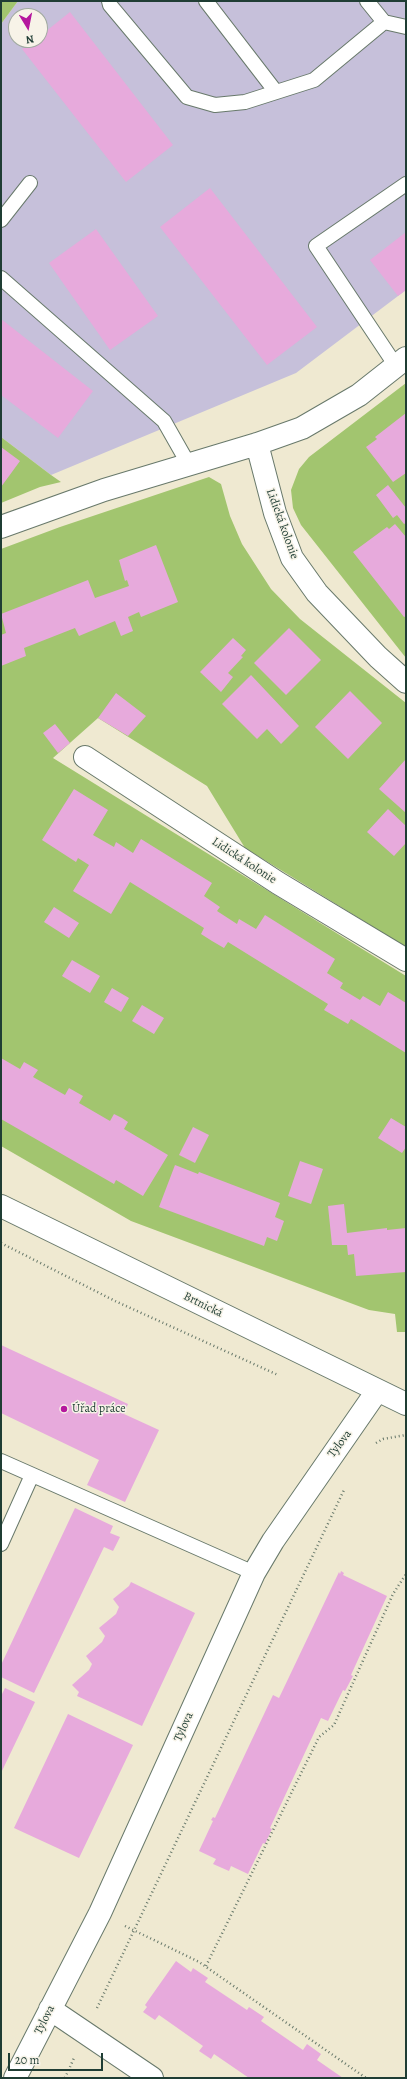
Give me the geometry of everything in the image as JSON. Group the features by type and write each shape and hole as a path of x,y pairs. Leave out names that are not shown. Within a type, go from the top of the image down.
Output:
{"street":[{"path":"1,527 104,490 257,444 302,428 359,395 401,362"},
{"name":"Lidická kolonie","path":"257,444 275,513 292,558 317,593 378,657 406,682"},
{"name":"Lidická kolonie","path":"84,758 278,883 406,960"},
{"name":"Brtnická","path":"1,1206 406,1404"},
{"name":"Tylova","path":"15,2078 100,1914 254,1574 273,1541 331,1454 344,1439 377,1391"},
{"path":"50,2009 152,2078"}],"lane":[{"path":"109,1 110,5 187,97 215,105 245,102 314,80 384,22"},
{"path":"206,1 276,92"},
{"path":"367,1 384,22 406,27"},
{"path":"1,220 30,183"},
{"path":"401,362 316,246 406,184"},
{"path":"1,278 164,421 189,465"},
{"path":"1,1461 254,1574"},
{"path":"1,1544 32,1475"}],"path":[{"path":"1,1243 115,1301 280,1376"},
{"path":"344,1439 362,1454 383,1440 406,1435"},
{"path":"85,2033 346,1486"},
{"path":"206,1966 319,1737 334,1725 393,1594 406,1574"},
{"path":"100,1914 206,1966 366,2078"}],"shaded area":[{"path":"18,1 406,1 406,290 296,373 51,475 1,437 1,24 8,15 8,48 48,48 48,8 13,8"}],"green space":[{"path":"1,1 18,1 13,8 8,8 8,15 1,24"},
{"path":"406,383 406,658 301,525 293,508 291,490 299,469 309,457"},
{"path":"1,437 61,482 40,487 1,503"},
{"path":"209,477 221,484 230,516 242,544 271,589 300,619 406,703 406,947 245,848 207,786 98,718 53,758 406,976 406,1332 397,1332 395,1314 369,1310 131,1221 1,1146 1,549 60,527"}],"building":[{"path":"70,12 173,145 126,182 22,49 48,48 48,30"},
{"path":"210,188 317,327 267,365 160,227"},
{"path":"96,229 158,316 110,350 49,263"},
{"path":"406,232 406,290 398,296 370,260"},
{"path":"1,319 93,391 58,438 1,395"},
{"path":"406,413 406,473 393,482 366,447 377,439 375,437"},
{"path":"1,447 20,461 1,487"},
{"path":"388,485 406,508 406,523 404,524 397,515 393,518 376,495"},
{"path":"395,524 406,537 406,616 404,617 353,552 387,527 389,529"},
{"path":"156,545 178,602 141,617 139,612 128,617 133,631 121,636 115,621 79,636 75,628 24,648 26,656 1,666 1,635 6,633 1,614 88,580 95,598 129,586 127,580 125,581 119,560"},
{"path":"289,628 321,660 286,695 254,663"},
{"path":"233,638 246,650 241,656 243,657 228,673 233,677 221,692 200,672"},
{"path":"251,675 299,726 281,744 267,729 257,739 222,704"},
{"path":"350,691 382,723 348,759 315,727"},
{"path":"116,693 146,716 128,736 98,718"},
{"path":"55,724 70,743 58,753 43,733"},
{"path":"406,759 406,813 379,789"},
{"path":"74,789 108,810 93,835 114,847 116,842 133,853 141,839 212,883 204,896 220,907 217,911 237,924 239,919 256,929 265,915 335,959 327,973 343,983 340,988 360,1000 363,996 380,1006 388,992 406,1003 406,1053 351,1019 348,1024 324,1010 328,1004 228,942 224,948 212,941 201,934 204,928 130,882 111,914 73,891 89,865 78,858 76,862 42,840"},
{"path":"388,809 406,826 406,843 394,856 367,832"},
{"path":"54,907 79,923 69,938 44,922"},
{"path":"72,960 100,976 90,993 62,976"},
{"path":"112,988 129,998 121,1012 104,1002"},
{"path":"142,1005 164,1018 154,1034 132,1021"},
{"path":"1,1058 20,1069 24,1062 38,1070 33,1077 65,1095 69,1088 83,1096 79,1103 110,1121 114,1114 122,1118 128,1122 124,1129 168,1155 143,1196 116,1180 114,1184 1,1119"},
{"path":"391,1118 406,1127 406,1147 402,1153 378,1138"},
{"path":"193,1127 209,1135 195,1163 179,1155"},
{"path":"300,1161 323,1169 311,1204 288,1196"},
{"path":"175,1165 198,1174 199,1172 280,1203 275,1217 284,1221 277,1241 267,1237 264,1246 159,1207"},
{"path":"344,1204 347,1233 387,1228 387,1230 406,1228 406,1272 356,1276 354,1254 348,1255 347,1245 332,1245 328,1206"},
{"name":"Úřad práce","path":"1,1345 128,1404 124,1414 159,1430 125,1502 87,1485 99,1460 1,1413"},
{"path":"75,1508 113,1526 110,1533 120,1537 113,1551 104,1547 34,1693 1,1677 1,1665"},
{"path":"341,1571 344,1573 343,1575 387,1596 351,1675 353,1676 345,1691 343,1690 328,1721 321,1718 270,1828 272,1829 265,1844 263,1843 248,1874 231,1866 229,1871 213,1864 216,1859 199,1851 213,1821 211,1820 213,1817 215,1818 273,1695 279,1698 339,1572 340,1574"},
{"path":"131,1582 195,1613 142,1726 77,1696 79,1692 72,1685 89,1670 92,1664 86,1656 102,1642 105,1636 99,1628 116,1614 119,1607 113,1599 129,1586"},
{"path":"5,1688 35,1702 1,1773 1,1696"},
{"path":"68,1714 133,1745 79,1858 14,1828"},
{"path":"176,1961 191,1972 193,1968 208,1978 205,1982 247,2010 249,2007 264,2017 261,2021 303,2050 307,2044 321,2054 317,2060 343,2078 249,2078 214,2054 211,2059 199,2051 203,2046 159,2015 155,2020 143,2012 147,2007 145,2005"}],"place":[{"name":"Úřad práce","path":"64,1409"}]}
